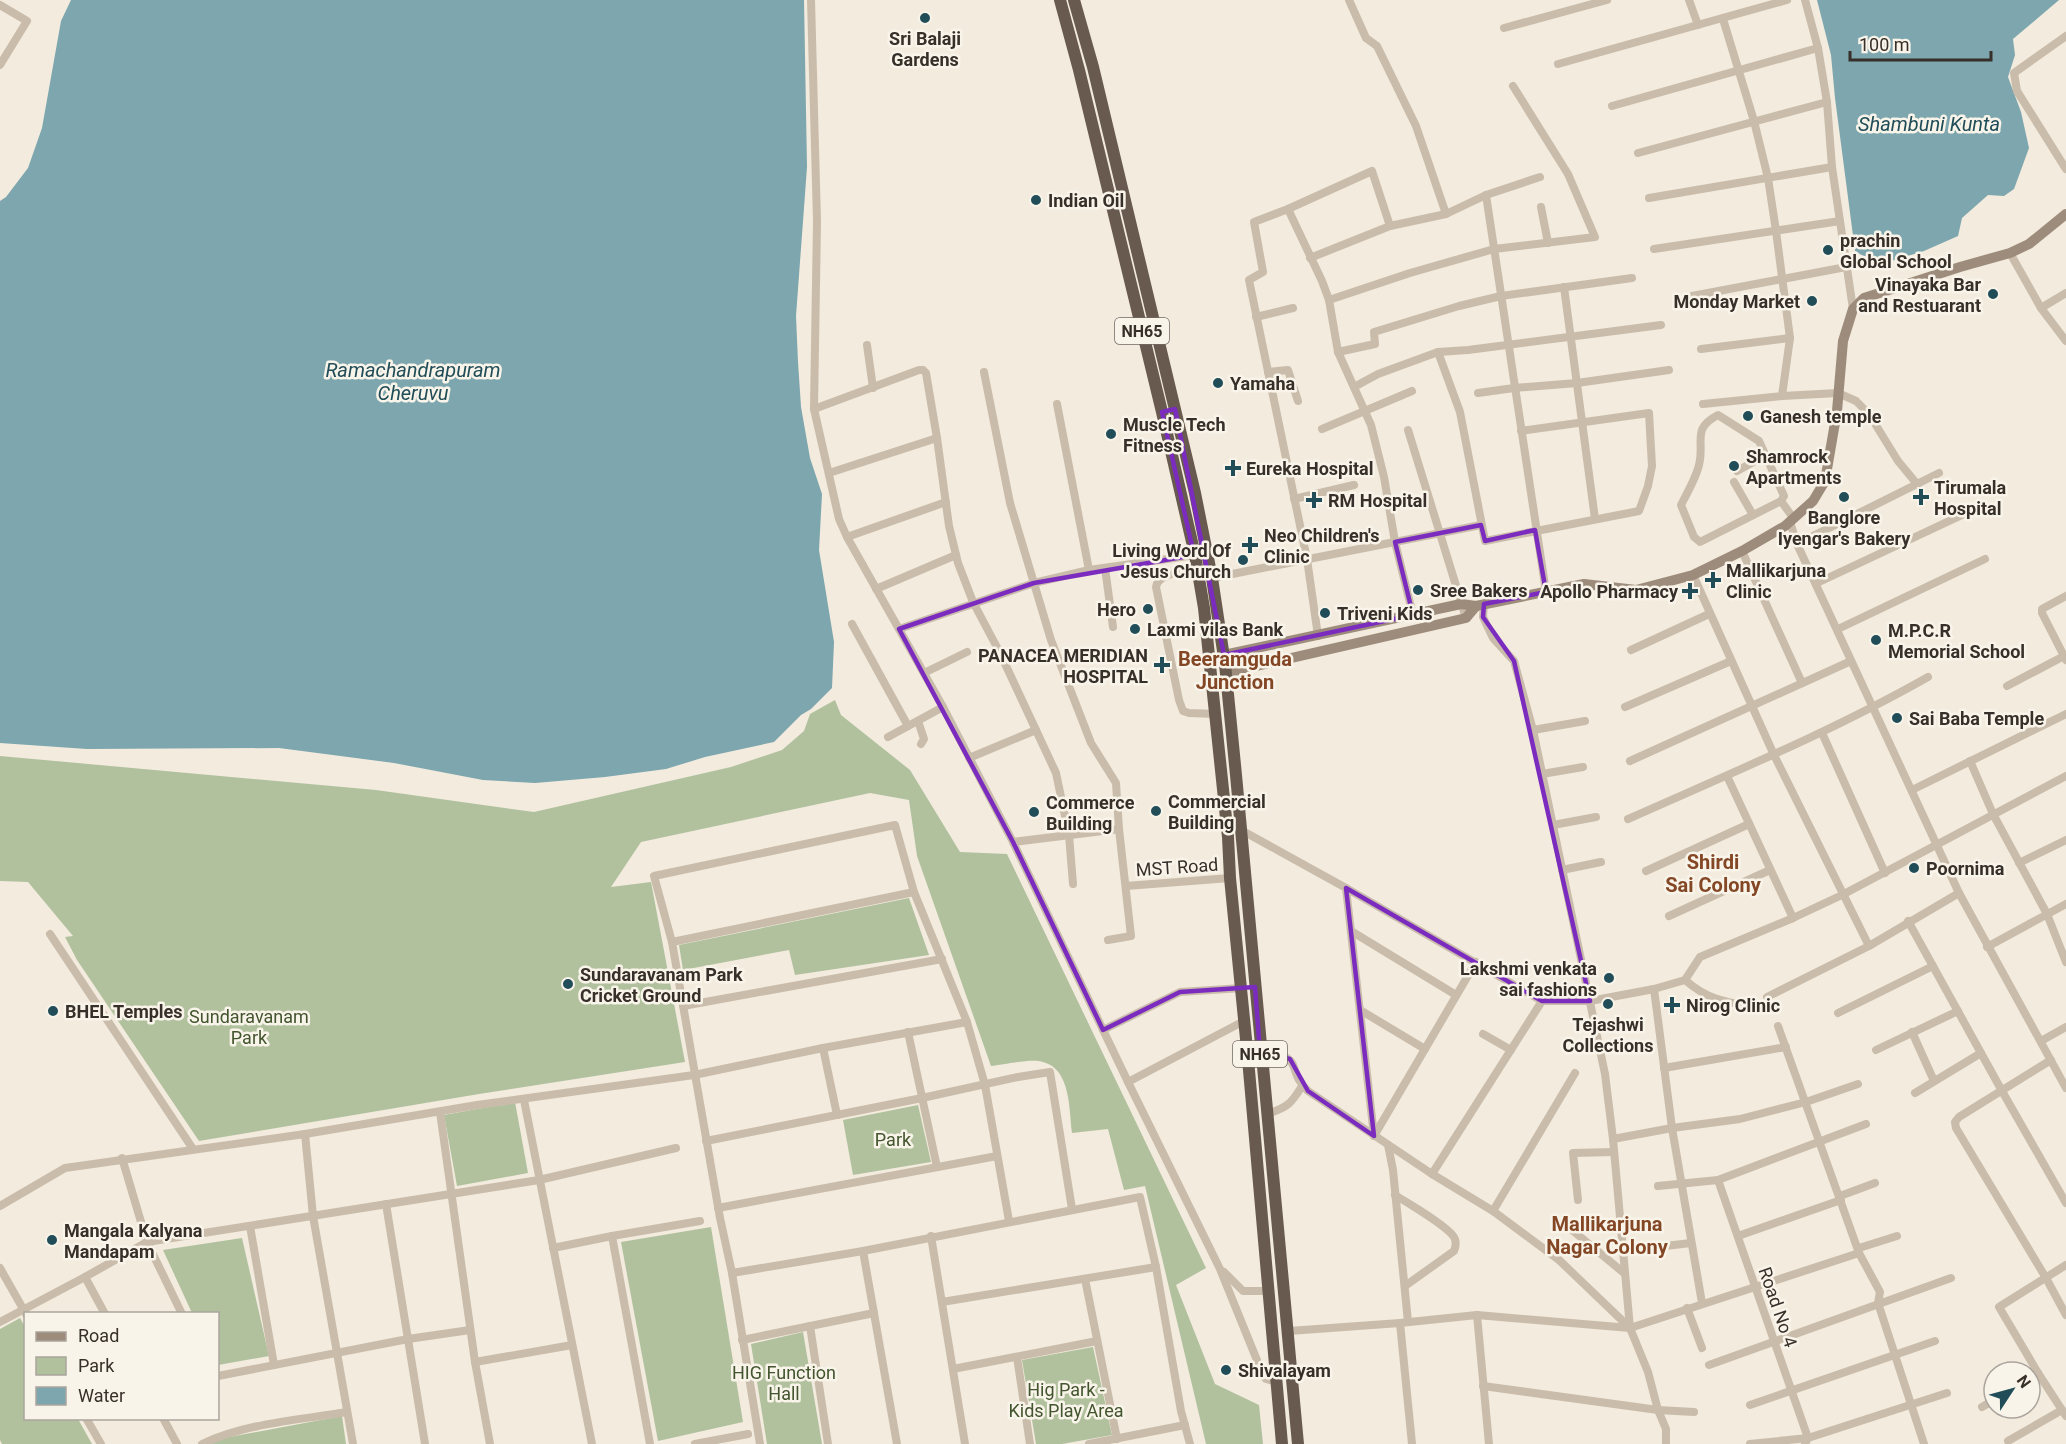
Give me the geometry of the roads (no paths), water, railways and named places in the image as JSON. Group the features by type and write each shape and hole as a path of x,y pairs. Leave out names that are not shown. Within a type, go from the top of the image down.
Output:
{"highway":[{"name":"NH65","path":"1060,0 1160,406 1196,562 1205,619 1242,988 1282,1444"},
{"name":"NH65","path":"1074,0 1093,67 1174,403 1212,578 1224,655 1298,1444"},
{"path":"1160,406 1174,403"},
{"path":"1237,940 1251,939"},
{"path":"1239,963 1253,962"}],"main road":[{"path":"1224,655 1461,604 1480,605 1584,584 1636,590 1693,575 1742,551 1792,520 1813,501 1825,481 1843,340 1853,309 1864,298 2010,253 2029,244 2066,214"},
{"path":"1226,673 1466,618 1480,605"}],"street":[{"path":"811,0 817,221 814,409 839,519 943,707 1013,842 1220,1269 1263,1375 1266,1379 1276,1382"},
{"path":"1349,0 1366,38 1377,46 1416,126 1446,214"},
{"path":"1504,28 1607,0"},
{"path":"1689,0 1698,25"},
{"path":"1558,64 1787,0"},
{"path":"1805,0 1818,48 1827,102 1832,168 1853,309"},
{"path":"0,5 27,21 0,65"},
{"path":"1722,19 1739,70 1768,178 1784,280 1790,338 1782,396"},
{"path":"2066,36 2014,73 2017,91 2066,169"},
{"path":"1612,106 1818,48"},
{"path":"1329,300 1410,273 1494,249 1595,237 1568,174 1513,86"},
{"path":"1638,153 1827,102"},
{"path":"1648,198 1832,168"},
{"path":"1318,636 1307,559 1248,280 1263,272 1254,222 1372,171 1390,226"},
{"path":"1310,258 1390,226 1446,214 1486,195 1540,177"},
{"path":"1486,195 1546,592"},
{"path":"1541,207 1548,243"},
{"path":"1288,209 1323,281 1329,300 1338,352 1371,424 1384,477 1395,542 1413,615"},
{"path":"1654,249 1840,221"},
{"path":"2010,253 2041,308 2066,341"},
{"path":"1692,296 1846,267"},
{"path":"1338,352 1375,344 1374,332 1459,306 1501,296 1632,278"},
{"path":"1564,287 1595,519"},
{"path":"2041,308 2066,293"},
{"path":"1256,317 1293,308"},
{"path":"1354,387 1378,374 1438,352 1661,325"},
{"path":"1701,349 1790,338"},
{"path":"867,345 873,388"},
{"path":"1438,352 1460,412 1485,541 1639,511 1652,466 1649,413 1521,431"},
{"path":"814,409 923,370 937,438 956,555 973,602 1000,653 1056,773 1069,835 1073,884"},
{"path":"1268,372 1288,370 1298,401"},
{"path":"1478,393 1577,383 1669,370"},
{"path":"984,372 1010,503 1051,640 1091,742 1116,783 1131,936 1108,940"},
{"path":"1322,429 1412,391"},
{"path":"1703,405 1782,396 1838,393 1856,401 1869,414 1898,461 1917,484"},
{"path":"1057,404 1089,570"},
{"path":"1718,415 1724,417 1759,441 1784,496 1780,501 1700,542 1694,537 1681,505 1699,465 1701,430 1706,421 1718,415"},
{"path":"1408,430 1466,618"},
{"path":"829,473 937,438"},
{"path":"1737,471 1766,455"},
{"path":"1797,544 1939,473"},
{"path":"1734,482 1753,515"},
{"path":"1294,499 1354,485"},
{"path":"1780,501 1792,520 1797,544 1959,893 2066,1088"},
{"path":"847,537 946,502"},
{"path":"1816,583 1977,508"},
{"path":"1212,578 1481,525"},
{"path":"1742,551 1802,683"},
{"path":"876,589 956,555"},
{"path":"1838,629 1985,558"},
{"path":"899,629 1034,583 1089,570 1196,562"},
{"path":"1196,562 1161,578 1156,583 1156,588 1183,711 1216,714"},
{"path":"1105,568 1113,627"},
{"path":"1693,575 1774,755 1869,946"},
{"path":"2007,686 2065,657 2042,609 2066,596"},
{"path":"1480,605 1493,638 1514,661 1533,730 1605,1074 1613,1139 1629,1328 1648,1372 1658,1410 1666,1429 1666,1444"},
{"path":"1631,650 1709,614"},
{"path":"852,624 909,726"},
{"path":"924,673 968,652"},
{"path":"1625,707 1731,661"},
{"path":"1630,761 1851,661"},
{"path":"1628,819 1822,734 1928,677"},
{"path":"888,737 943,707"},
{"path":"1911,790 2066,714"},
{"path":"918,721 924,739 921,744"},
{"path":"1533,730 1585,721"},
{"path":"969,758 1036,730"},
{"path":"1822,734 1885,873"},
{"path":"1971,761 1993,814 2047,914 2066,962"},
{"path":"1542,774 1583,767"},
{"path":"1727,776 1793,918"},
{"path":"1241,830 1542,1001 1590,1001 1654,989 1685,980 1700,957 1842,895 2066,776"},
{"path":"1553,825 1596,817"},
{"path":"1646,870 1749,824"},
{"path":"760,1444 732,1273 694,1076 672,942 654,876 895,825 914,892 967,1022 985,1085 1009,1221"},
{"path":"1013,842 1119,829"},
{"path":"2019,863 2066,840"},
{"path":"1562,870 1601,862"},
{"path":"1669,916 1770,870"},
{"name":"MST Road","path":"1126,886 1230,878"},
{"path":"1346,888 1374,1136"},
{"path":"672,942 914,892"},
{"path":"1767,997 1869,946 1959,893"},
{"path":"1987,946 2066,904"},
{"path":"1908,921 2066,1203"},
{"path":"1351,931 1456,995"},
{"path":"50,934 193,1149"},
{"path":"683,1006 942,959"},
{"path":"1374,1136 1476,962"},
{"path":"1838,1013 1933,966"},
{"path":"1685,980 1701,994 1722,1001 1755,1007"},
{"path":"1103,1030 1180,992 1242,988"},
{"path":"1654,989 1672,1128 1702,1304"},
{"path":"1432,1174 1542,1001"},
{"path":"1360,1010 1425,1048"},
{"path":"1875,1050 1958,1011"},
{"path":"1128,1082 1244,1021"},
{"path":"0,1206 65,1168 694,1076 823,1048 967,1022"},
{"path":"1778,1026 1859,1251 1880,1293 1878,1303 1924,1444"},
{"path":"2041,1041 2066,1028"},
{"path":"908,1032 937,1167"},
{"path":"1912,1032 1934,1081"},
{"path":"1483,1034 1511,1050"},
{"path":"1664,1068 1786,1047"},
{"path":"823,1048 837,1115"},
{"path":"1260,1052 1283,1055 1290,1059 1302,1086 1432,1174 1493,1211 1559,1260 1629,1328"},
{"path":"1915,1093 1981,1053"},
{"path":"2051,1060 1959,1117 1955,1122 1956,1128 2066,1315"},
{"path":"706,1141 1050,1072 1072,1209"},
{"path":"1493,1211 1575,1073"},
{"path":"1613,1139 1740,1119 1806,1102 1858,1084"},
{"path":"1267,1114 1292,1103 1302,1086"},
{"path":"524,1100 592,1444"},
{"path":"440,1112 470,1330 490,1444"},
{"path":"1658,1186 1718,1180 1866,1124"},
{"path":"305,1134 314,1216 353,1444"},
{"path":"1388,1145 1405,1286 1404,1323 1412,1444"},
{"path":"0,1322 25,1311 147,1242 539,1180 676,1148"},
{"path":"1578,1200 1573,1153 1614,1152"},
{"path":"718,1208 996,1156"},
{"path":"122,1158 147,1242 181,1312"},
{"name":"Road No 4","path":"1718,1180 1806,1441"},
{"path":"1738,1236 1875,1183"},
{"path":"1395,1195 1447,1230 1455,1239 1456,1245 1454,1251 1405,1286"},
{"path":"732,1273 863,1251 1140,1197 1190,1444"},
{"path":"386,1203 425,1444"},
{"path":"553,1248 700,1221"},
{"path":"1566,1225 1624,1273"},
{"path":"250,1226 274,1365"},
{"path":"612,1236 650,1444"},
{"path":"931,1236 965,1444"},
{"path":"1288,1331 1404,1323 1477,1315 1629,1328 1859,1251 1897,1236"},
{"path":"1648,1248 1691,1243"},
{"path":"863,1251 897,1444"},
{"path":"2030,1360 1999,1307 2066,1265"},
{"path":"942,1302 1156,1267"},
{"path":"0,1268 25,1311"},
{"path":"1220,1269 1243,1291 1269,1290"},
{"path":"85,1277 104,1312"},
{"path":"1709,1365 1951,1278"},
{"path":"1085,1279 1117,1438"},
{"path":"1687,1308 1702,1348"},
{"path":"742,1340 874,1313"},
{"path":"1477,1315 1489,1444"},
{"path":"810,1326 828,1444"},
{"path":"219,1376 470,1330"},
{"path":"952,1369 1098,1341"},
{"path":"1750,1405 1790,1389 1935,1341"},
{"path":"475,1362 572,1345"},
{"path":"1017,1357 1030,1444"},
{"path":"2008,1441 2064,1413 2042,1380"},
{"path":"1483,1386 1658,1410 1694,1412"},
{"path":"1750,1444 1806,1441 1911,1404 1947,1394"},
{"path":"202,1444 214,1438 243,1431 347,1412"},
{"path":"87,1420 101,1444"},
{"path":"164,1420 177,1444"},
{"path":"1089,1444 1185,1425"},
{"path":"695,1444 747,1434"}],"water":[{"name":"Ramachandrapuram Cheruvu","path":"71,0 804,0 807,167 796,316 801,407 810,458 822,494 819,550 834,642 832,688 774,742 705,757 666,769 535,783 483,780 394,763 279,748 87,749 0,743 0,201 6,197 28,168 42,128 61,21"},
{"name":"Shambuni Kunta","path":"1817,0 2059,0 2013,39 2015,55 2008,77 2021,112 2029,148 2014,189 2004,196 1988,195 1962,218 1958,236 1924,251 1878,265 1855,251 1831,55"}],"place":[{"name":"Sri Balaji Gardens","path":"925,18"},
{"name":"Indian Oil","path":"1036,200"},
{"name":"prachin Global School","path":"1828,250"},
{"name":"Vinayaka Bar and Restuarant","path":"1993,294"},
{"name":"Monday Market","path":"1812,301"},
{"name":"Yamaha","path":"1218,383"},
{"name":"Ganesh temple","path":"1748,416"},
{"name":"Muscle Tech Fitness","path":"1111,434"},
{"name":"Shamrock Apartments","path":"1734,466"},
{"name":"Eureka Hospital","path":"1233,468"},
{"name":"Banglore Iyengar's Bakery","path":"1844,497"},
{"name":"Tirumala Hospital","path":"1921,497"},
{"name":"RM Hospital","path":"1314,500"},
{"name":"Neo Children's Clinic","path":"1250,545"},
{"name":"Living Word Of Jesus Church","path":"1243,560"},
{"name":"Mallikarjuna Clinic","path":"1713,580"},
{"name":"Sree Bakers","path":"1418,590"},
{"name":"Apollo Pharmacy","path":"1690,591"},
{"name":"Hero","path":"1148,609"},
{"name":"Triveni Kids","path":"1325,613"},
{"name":"Laxmi vilas Bank","path":"1135,629"},
{"name":"M.P.C.R Memorial School","path":"1876,640"},
{"name":"PANACEA MERIDIAN HOSPITAL","path":"1162,665"},
{"name":"Sai Baba Temple","path":"1897,718"},
{"name":"Commercial Building","path":"1156,811"},
{"name":"Commerce Building","path":"1034,812"},
{"name":"Poornima","path":"1914,868"},
{"name":"Lakshmi venkata sai fashions","path":"1609,978"},
{"name":"Sundaravanam Park Cricket Ground","path":"568,984"},
{"name":"Tejashwi Collections","path":"1608,1004"},
{"name":"Nirog Clinic","path":"1672,1005"},
{"name":"BHEL Temples","path":"53,1011"},
{"name":"Mangala Kalyana Mandapam","path":"52,1240"},
{"name":"Shivalayam","path":"1226,1370"}],"district":[{"name":"Beeramguda Junction","path":"1235,670"},
{"name":"Shirdi Sai Colony","path":"1713,874"},
{"name":"Mallikarjuna Nagar Colony","path":"1607,1236"}],"park label":[{"name":"Sundaravanam Park","path":"249,1026"},
{"name":"Park","path":"893,1139"},
{"name":"HIG Function Hall","path":"784,1382"},
{"name":"Hig Park - Kids Play Area","path":"1066,1399"}]}
